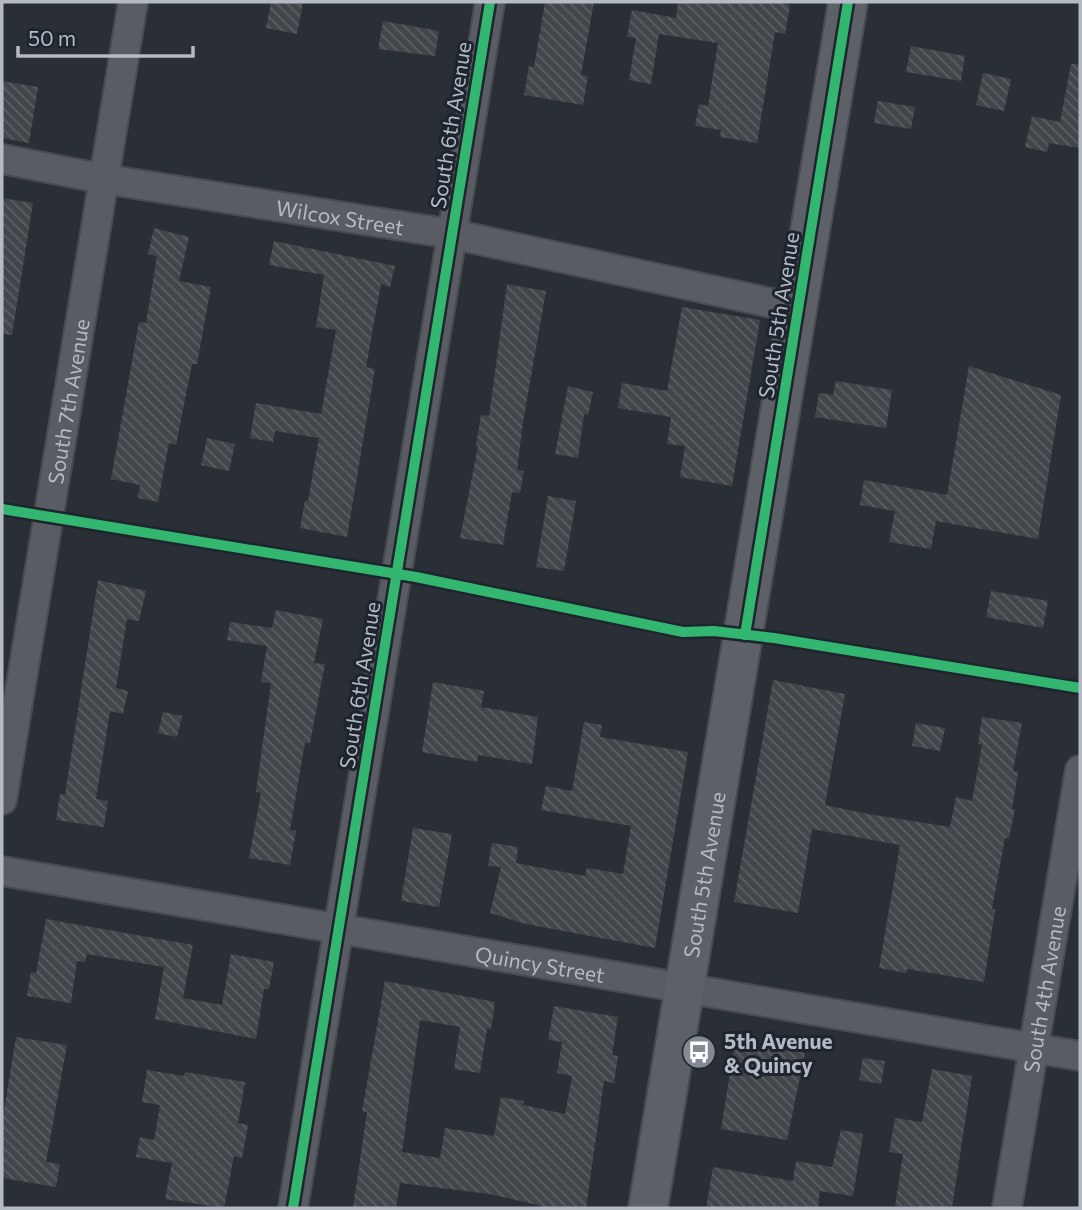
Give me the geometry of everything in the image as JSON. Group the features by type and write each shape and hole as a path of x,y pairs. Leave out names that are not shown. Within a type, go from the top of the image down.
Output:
{"street":[{"name":"South 7th Avenue","path":"2,800 134,2"},
{"name":"South 6th Avenue","path":"293,1208 490,2"},
{"name":"South 5th Avenue","path":"648,1208 848,2"},
{"name":"Wilcox Street","path":"2,159 104,179 452,234 799,309"},
{"name":"South 4th Avenue","path":"1007,1208 1080,770"},
{"name":"Quincy Street","path":"2,871 1080,1056"}],"building":[{"path":"271,2 303,2 297,34 266,28"},
{"path":"545,2 594,2 581,75 588,76 583,105 524,95 529,66 534,67"},
{"path":"678,2 779,2 790,5 785,34 775,32 757,143 720,137 721,130 695,126 699,104 708,106 718,43 659,34 651,84 629,80 636,38 627,37 632,10 676,18"},
{"path":"383,21 439,31 435,56 378,49"},
{"path":"911,46 965,56 961,81 906,72"},
{"path":"1071,64 1080,64 1080,148 1049,143 1047,152 1025,147 1032,116 1060,122"},
{"path":"983,73 1011,79 1004,111 976,105"},
{"path":"2,81 38,87 29,143 2,138"},
{"path":"878,101 915,107 911,129 874,123"},
{"path":"2,198 33,203 12,335 2,334"},
{"path":"154,228 189,237 179,281 211,287 197,364 192,364 176,445 169,443 158,502 138,498 140,485 111,479 139,322 146,323 157,256 148,254"},
{"path":"274,241 395,266 390,287 381,284 366,367 375,369 347,537 300,528 305,501 308,501 319,438 275,431 273,442 250,438 256,403 321,414 336,330 316,327 324,275 269,265"},
{"path":"507,284 546,291 517,470 524,471 520,493 512,492 503,545 460,538 478,446 481,415 489,416"},
{"path":"682,307 760,320 732,486 680,477 685,446 667,444 671,417 618,408 622,383 667,391"},
{"path":"969,366 1061,395 1038,539 936,521 931,549 889,542 895,511 860,505 864,480 947,495"},
{"path":"836,381 892,390 886,428 815,417 819,393 833,395"},
{"path":"568,386 593,392 588,415 584,414 578,458 555,454"},
{"path":"207,438 235,444 229,471 201,465"},
{"path":"548,496 576,501 564,571 536,567"},
{"path":"98,580 146,591 139,621 127,619 116,688 128,691 123,714 110,711 96,799 108,801 104,827 56,820 60,794 65,795"},
{"path":"991,591 1048,601 1043,628 986,617"},
{"path":"276,610 323,619 314,663 325,664 310,743 305,743 290,830 296,831 290,865 249,858 261,793 256,792 271,683 261,682 267,646 227,640 230,622 272,628"},
{"path":"773,680 845,694 825,805 868,814 950,827 956,797 972,801 982,745 978,744 982,717 1022,723 1013,771 1018,772 1012,809 1015,809 1009,838 1005,838 992,909 995,910 984,982 907,969 906,973 879,968 900,845 812,829 798,913 734,902"},
{"path":"433,682 484,691 481,707 538,717 532,764 478,755 477,762 422,752"},
{"path":"163,712 182,716 177,737 158,733"},
{"path":"584,722 602,725 600,737 688,752 655,948 526,924 490,913 501,867 488,866 492,843 518,847 516,863 585,876 587,868 623,874 631,826 541,810 546,786 572,791"},
{"path":"916,723 945,728 940,751 912,746"},
{"path":"413,828 452,834 439,907 401,901"},
{"path":"46,919 193,945 183,998 222,1005 231,954 274,962 269,989 264,989 256,1039 155,1019 164,967 87,954 85,962 77,961 71,1003 27,996 31,972 36,973"},
{"path":"385,981 495,1002 491,1029 487,1029 480,1073 454,1069 460,1027 420,1020 402,1152 440,1158 445,1128 494,1136 501,1097 565,1114 572,1076 557,1073 562,1042 548,1040 554,1006 618,1017 612,1055 618,1056 614,1083 604,1081 586,1208 541,1208 542,1206 489,1194 400,1183 396,1208 353,1208 367,1112 362,1111"},
{"path":"16,1037 67,1045 46,1162 60,1164 56,1187 2,1178 2,1122"},
{"path":"735,1041 805,1053 787,1140 721,1129"},
{"path":"863,1058 885,1061 881,1084 859,1080"},
{"path":"932,1069 972,1076 952,1208 895,1206 903,1154 889,1152 895,1118 922,1122"},
{"path":"147,1070 184,1076 185,1072 245,1082 238,1123 248,1125 242,1158 234,1156 224,1208 165,1199 172,1163 136,1157 140,1137 154,1140 160,1105 142,1102"},
{"path":"841,1130 863,1134 853,1196 820,1191 818,1208 706,1208 713,1167 793,1181 796,1161 832,1167"}],"cycle path":[{"path":"293,1208 490,2"},
{"path":"745,635 848,2"},
{"path":"2,509 416,577 683,632 714,631 774,638 1080,688"}],"place":[{"name":"5th Avenue & Quincy","path":"699,1052"}]}
